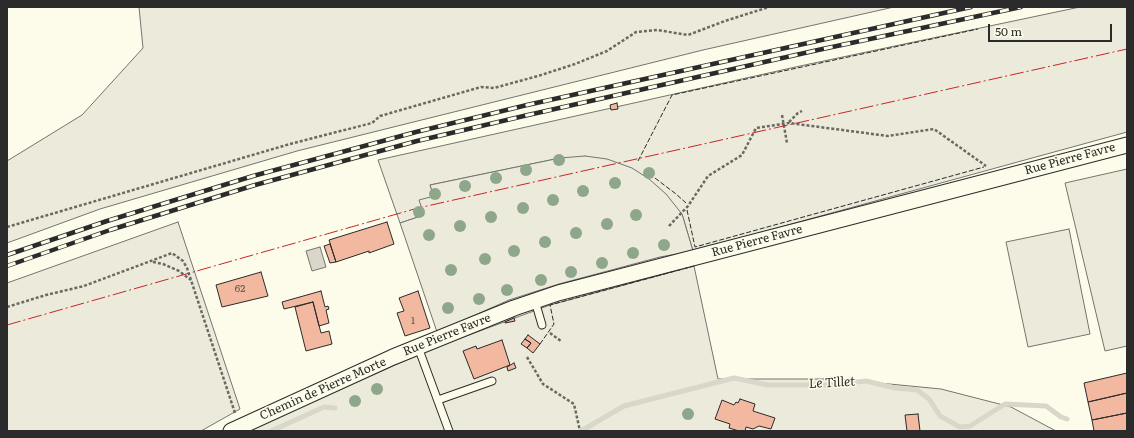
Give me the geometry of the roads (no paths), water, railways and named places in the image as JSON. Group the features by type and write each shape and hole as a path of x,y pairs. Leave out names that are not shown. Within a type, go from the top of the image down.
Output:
{"street":[{"name":"Rue Pierre Favre","path":"393,357 514,308 558,293 1127,144"},
{"name":"Chemin de Pierre Morte","path":"235,429 393,357"}],"lane":[{"path":"535,301 542,326"},
{"path":"418,347 449,431"},
{"path":"438,400 492,381"}],"waterway":[{"name":"Le Tillet","path":"581,431 624,406 734,378 768,385 831,385 866,381 895,388 917,390 929,399 940,416 960,427 970,426 1005,404 1046,406 1061,417 1067,419"},
{"name":"Le Tillet","path":"271,431 324,407 335,408"}],"railway":[{"path":"7,255 107,221 253,176 416,132 527,105 971,7"},
{"path":"7,266 110,230 255,185 417,141 818,50 1021,7"}]}
